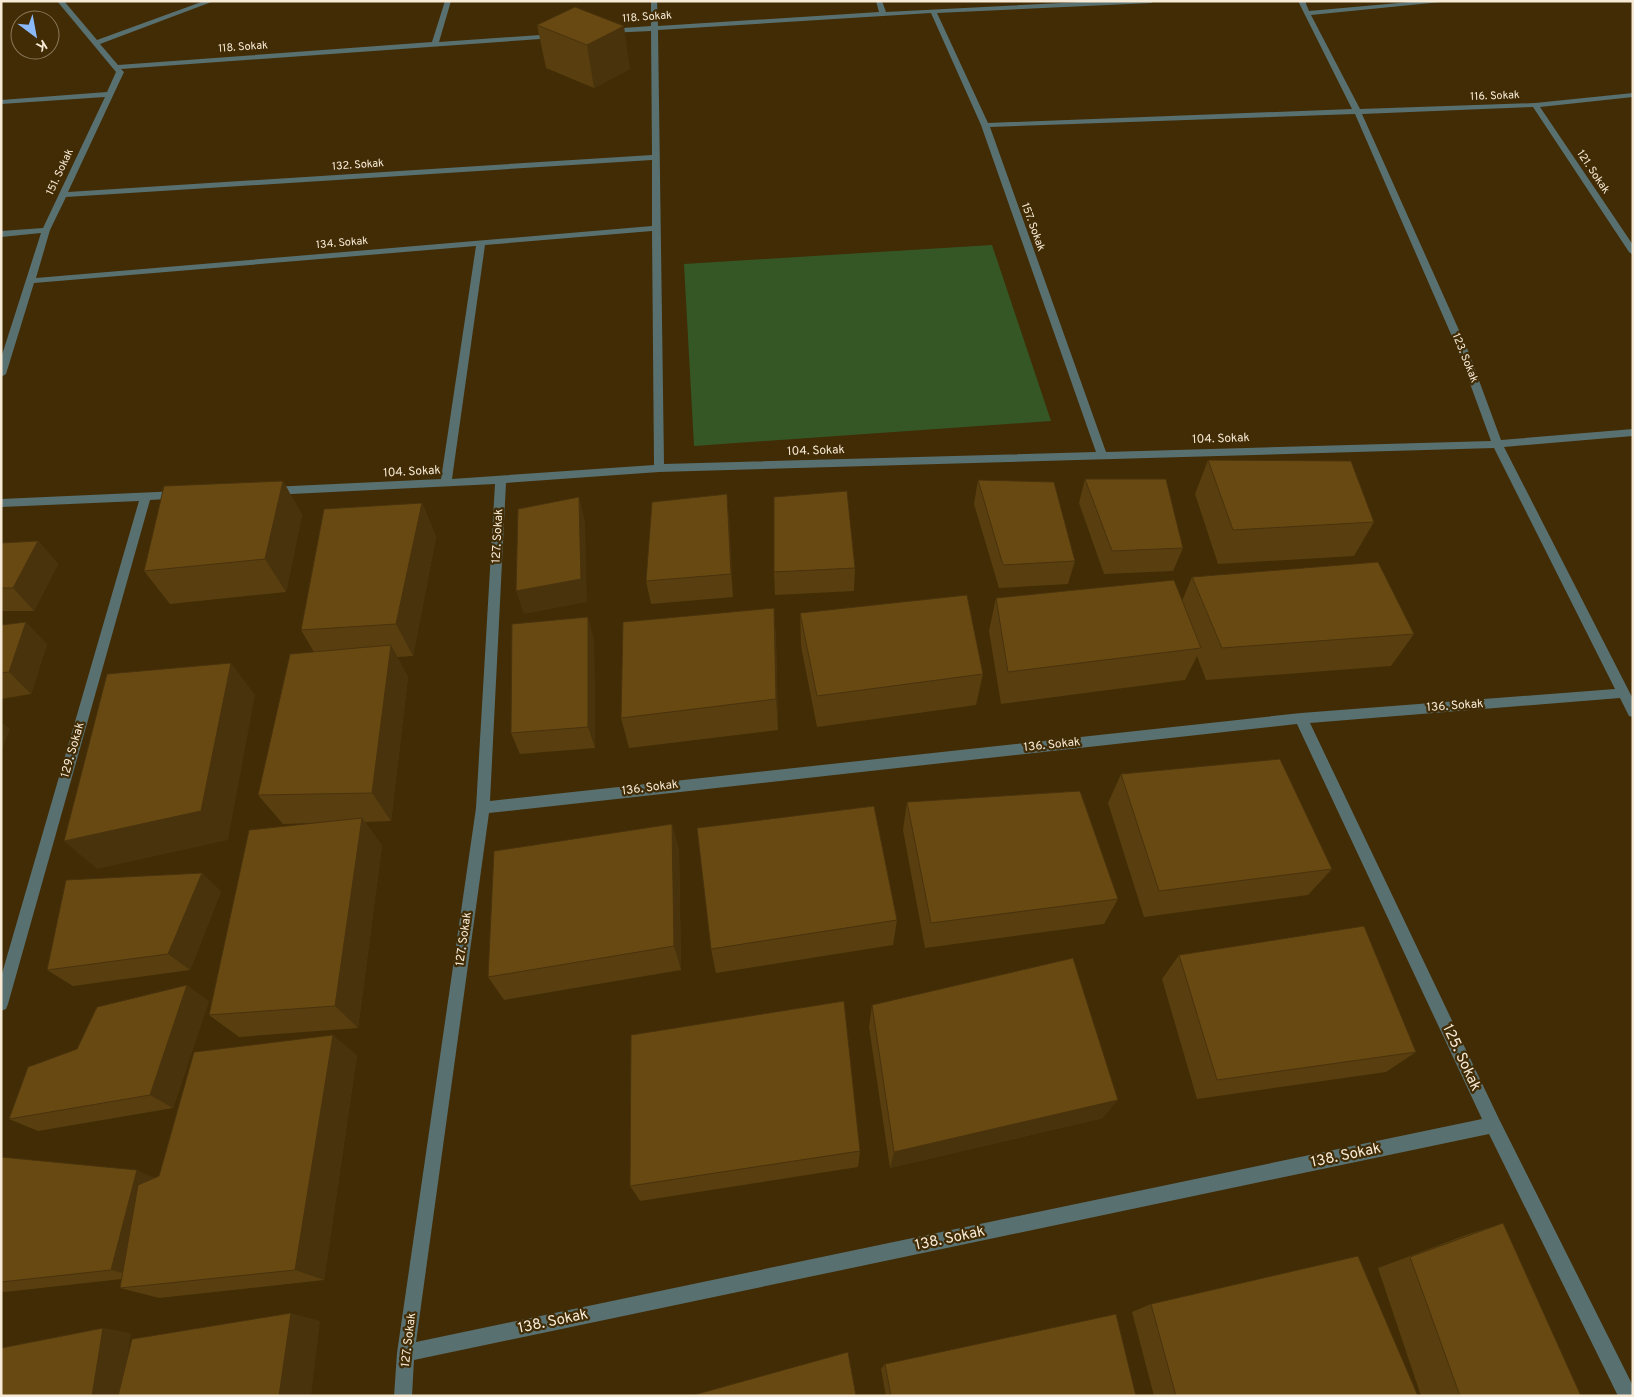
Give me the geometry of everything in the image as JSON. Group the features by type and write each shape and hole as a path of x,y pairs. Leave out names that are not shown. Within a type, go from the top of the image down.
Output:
{"street":[{"path":"60,1 116,67"},
{"path":"95,43 211,1"},
{"path":"435,45 448,1"},
{"path":"654,1 659,468"},
{"path":"879,1 883,14"},
{"name":"118. Sokak","path":"597,32 934,11 1151,1"},
{"name":"123. Sokak","path":"1301,1 1358,113 1462,348 1497,444 1633,712"},
{"path":"1307,13 1448,1"},
{"name":"157. Sokak","path":"934,11 985,125 1102,455"},
{"name":"118. Sokak","path":"116,67 559,35"},
{"name":"151. Sokak","path":"1,374 46,230 120,72 116,67"},
{"path":"1,102 110,94"},
{"name":"116. Sokak","path":"985,125 1358,113 1535,105 1633,95"},
{"name":"121. Sokak","path":"1535,105 1629,240 1633,252"},
{"name":"132. Sokak","path":"62,195 656,157"},
{"name":"134. Sokak","path":"30,281 657,228"},
{"path":"1,234 46,230"},
{"path":"446,483 481,243"},
{"name":"104. Sokak","path":"261,491 501,480 659,468 1497,444 1633,432"},
{"name":"127. Sokak","path":"402,1396 406,1353 483,808 501,480"},
{"path":"1,503 193,494"},
{"name":"129. Sokak","path":"1,1004 145,496"},
{"name":"136. Sokak","path":"483,808 1301,718 1623,693"},
{"name":"125. Sokak","path":"1301,718 1493,1125 1628,1396"},
{"name":"138. Sokak","path":"406,1353 1493,1125"}],"green space":[{"path":"992,245 1051,421 694,446 684,264"}],"building":[{"path":"575,7 624,26 587,45 537,25"},
{"path":"1208,460 1351,461 1374,522 1233,530"},
{"path":"1085,479 1166,479 1183,548 1112,551"},
{"path":"978,480 1054,482 1075,561 1003,565"},
{"path":"283,481 265,559 144,571 164,486"},
{"path":"847,491 855,568 774,572 774,497"},
{"path":"727,494 731,574 646,581 652,502"},
{"path":"579,497 581,579 516,591 518,509"},
{"path":"422,503 396,624 301,630 324,509"},
{"path":"38,541 13,588 1,588 1,543"},
{"path":"1378,562 1414,634 1222,648 1192,577"},
{"path":"1174,580 1201,648 1008,672 996,598"},
{"path":"967,595 983,674 817,696 800,613"},
{"path":"774,608 776,699 621,718 623,622"},
{"path":"588,617 588,727 511,733 512,624"},
{"path":"26,622 9,672 1,673 1,625"},
{"path":"391,645 372,793 258,795 290,654"},
{"path":"231,663 201,811 64,841 107,674"},
{"path":"1280,759 1332,869 1159,891 1121,774"},
{"path":"1080,791 1118,899 931,923 907,802"},
{"path":"874,806 897,920 711,949 697,828"},
{"path":"362,818 335,1006 209,1015 249,830"},
{"path":"672,824 674,946 488,977 494,851"},
{"path":"202,873 168,954 47,970 66,880"},
{"path":"1364,926 1416,1052 1217,1080 1179,955"},
{"path":"1073,958 1118,1100 894,1152 872,1005"},
{"path":"187,985 150,1095 9,1119 28,1067 77,1049 97,1007"},
{"path":"844,1001 860,1151 630,1186 631,1035"},
{"path":"333,1035 295,1270 120,1288 138,1185 159,1176 194,1052"},
{"path":"1,1157 137,1170 111,1270 1,1282"},
{"path":"1503,1223 1581,1396 1460,1396 1410,1257"},
{"path":"1358,1256 1418,1396 1176,1396 1151,1304"},
{"path":"291,1313 279,1396 118,1396 132,1339"},
{"path":"1116,1314 1136,1396 891,1396 885,1364"},
{"path":"103,1328 92,1396 1,1396 1,1348"},
{"path":"848,1352 856,1396 690,1396"}]}
